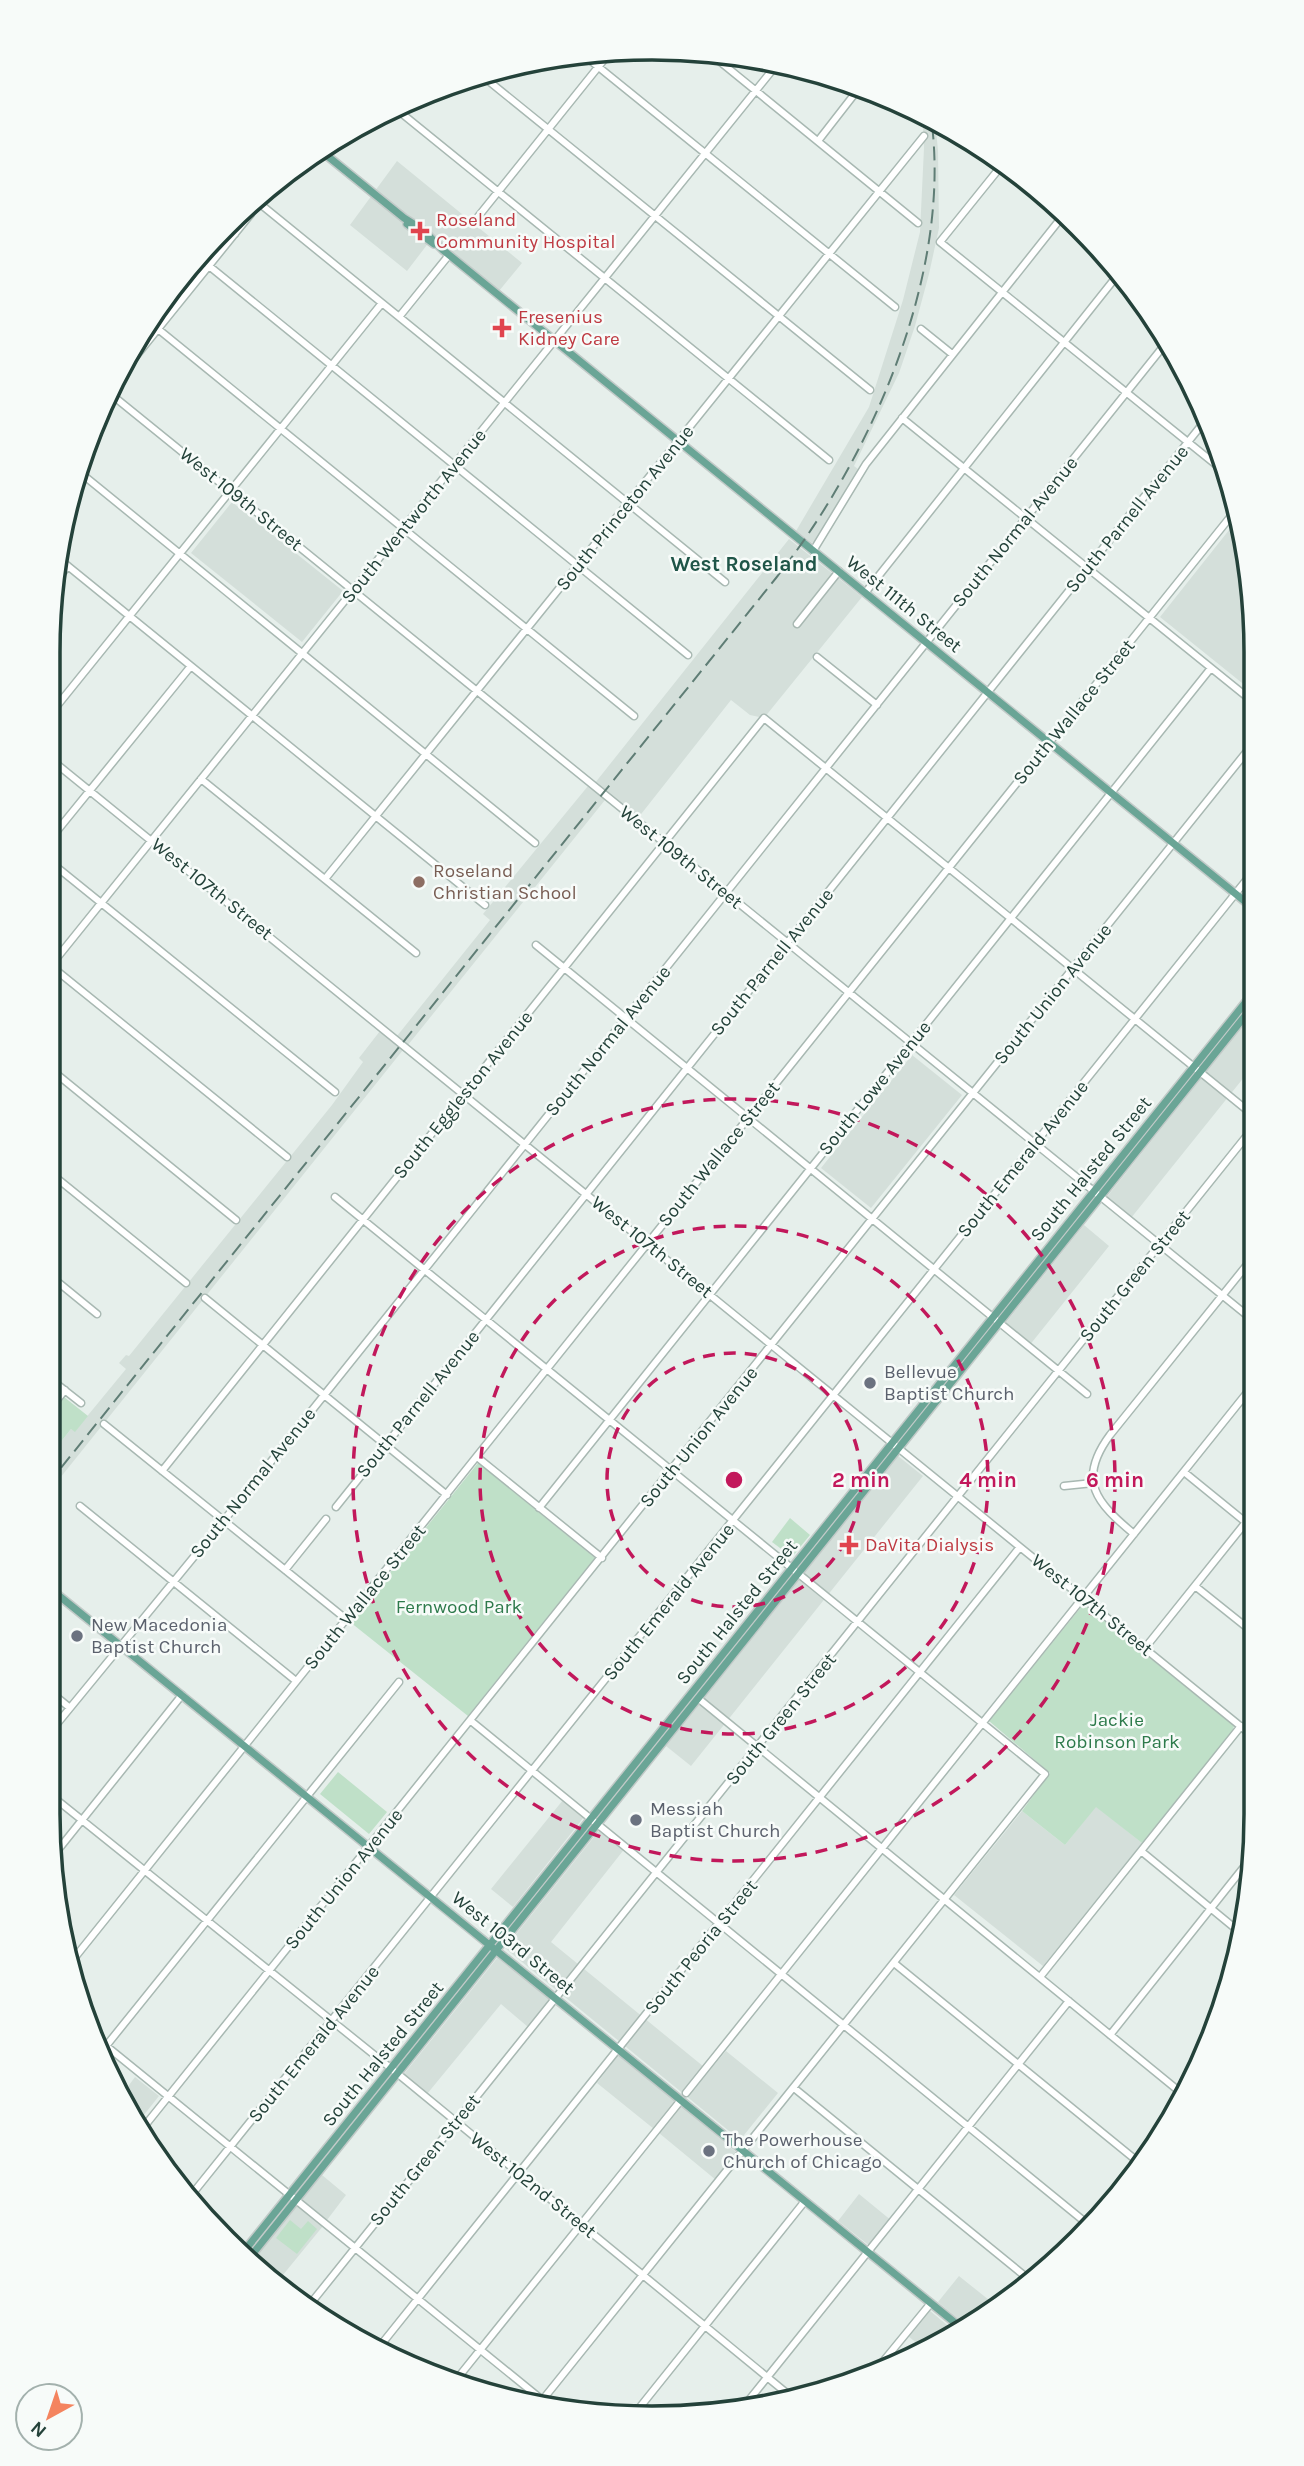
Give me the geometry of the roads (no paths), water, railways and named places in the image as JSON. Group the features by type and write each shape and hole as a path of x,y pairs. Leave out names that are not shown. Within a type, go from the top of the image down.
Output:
{"main road":[{"name":"West 111th Street","path":"328,156 404,218 423,230 449,255 1244,901"},
{"name":"South Halsted Street","path":"248,2247 293,2197 494,1948 1097,1195 1244,1005"},
{"name":"South Halsted Street","path":"1197,1069 1244,1016"},
{"name":"West 103rd Street","path":"60,1596 955,2323"},
{"name":"South Halsted Street","path":"254,2252 293,2197"}],"street":[{"path":"473,223 602,62"},
{"path":"593,63 895,307"},
{"path":"723,64 918,223"},
{"name":"South Wentworth Avenue","path":"60,953 771,72"},
{"path":"491,83 870,390"},
{"path":"818,141 854,95"},
{"path":"403,115 829,460"},
{"name":"South Princeton Avenue","path":"325,879 924,136"},
{"path":"997,171 940,242 1213,463"},
{"path":"263,205 725,582"},
{"path":"813,551 852,485 1058,221"},
{"path":"148,342 244,223"},
{"path":"398,317 449,255"},
{"path":"205,263 688,655"},
{"path":"865,593 1114,281"},
{"path":"60,702 382,303"},
{"path":"158,329 634,716"},
{"path":"921,329 952,354"},
{"name":"South Normal Avenue","path":"60,1720 626,1019 1161,349"},
{"name":"West 109th Street","path":"117,399 1244,1313"},
{"path":"902,418 1244,695"},
{"name":"South Parnell Avenue","path":"336,1507 1200,427"},
{"path":"86,478 535,843"},
{"name":"South Wallace Street","path":"77,1955 1229,518"},
{"path":"66,568 68,566 485,905"},
{"path":"797,624 839,571"},
{"path":"817,657 877,705"},
{"path":"60,827 191,666"},
{"name":"South Lowe Avenue","path":"540,1508 1211,668"},
{"name":"South Eggleston Avenue","path":"162,1471 764,718 826,768"},
{"name":"South Union Avenue","path":"147,2123 1244,755"},
{"name":"West 107th Street","path":"60,766 1244,1729"},
{"path":"826,768 1244,1108"},
{"path":"201,779 416,953"},
{"path":"60,870 335,1092"},
{"name":"South Emerald Avenue","path":"195,2191 1244,884"},
{"path":"536,945 1087,1394"},
{"path":"60,976 286,1157"},
{"path":"60,1077 236,1220"},
{"name":"South Green Street","path":"313,2300 1244,1139"},
{"path":"60,1181 186,1283"},
{"path":"335,1197 1045,1774 547,2397"},
{"path":"1134,1534 1104,1507 1093,1483 1095,1463 1103,1445 1244,1268"},
{"path":"60,1284 97,1314"},
{"path":"205,1298 447,1494"},
{"path":"60,1386 81,1404"},
{"path":"60,1396 65,1390"},
{"path":"686,2093 1244,1397"},
{"path":"104,1424 346,1619"},
{"path":"477,1457 602,1558"},
{"path":"1184,1472 1244,1520"},
{"path":"1064,1486 1093,1483"},
{"path":"80,1506 296,1681"},
{"path":"285,1570 326,1520"},
{"path":"1145,1648 1244,1525"},
{"name":"South Peoria Street","path":"384,2342 1020,1547"},
{"path":"1195,1586 1244,1625"},
{"path":"107,2045 399,1682"},
{"path":"61,1846 183,1695"},
{"path":"696,1696 1176,2089"},
{"path":"60,1700 70,1708"},
{"path":"471,1721 1083,2220"},
{"path":"1040,1977 1241,1726"},
{"name":"West 102nd Street","path":"60,1802 395,2071 784,2391"},
{"path":"1141,1851 1233,1927"},
{"path":"1110,2035 1241,1870"},
{"path":"894,1963 1133,2160"},
{"path":"751,2398 1069,2001"},
{"path":"110,2053 169,2096 534,2395"},
{"path":"794,2088 1024,2275"},
{"path":"460,2374 681,2100"},
{"path":"641,2406 805,2201"},
{"path":"886,2358 931,2303"}],"railway":[{"path":"60,1469 776,578 811,530 873,421 917,300 929,238 935,177 932,130"}],"place":[{"name":"Roseland Community Hospital","path":"420,231"},
{"name":"Fresenius Kidney Care","path":"502,328"},
{"name":"Roseland Christian School","path":"419,882"},
{"name":"Bellevue Baptist Church","path":"870,1383"},
{"name":"DaVita Dialysis","path":"849,1545"},
{"name":"New Macedonia Baptist Church","path":"77,1636"},
{"name":"Messiah Baptist Church","path":"636,1820"},
{"name":"The Powerhouse Church of Chicago","path":"709,2151"}],"district":[{"name":"West Roseland","path":"744,564"}],"park label":[{"name":"Fernwood Park","path":"459,1607"},
{"name":"Jackie Robinson Park","path":"1117,1731"}]}
